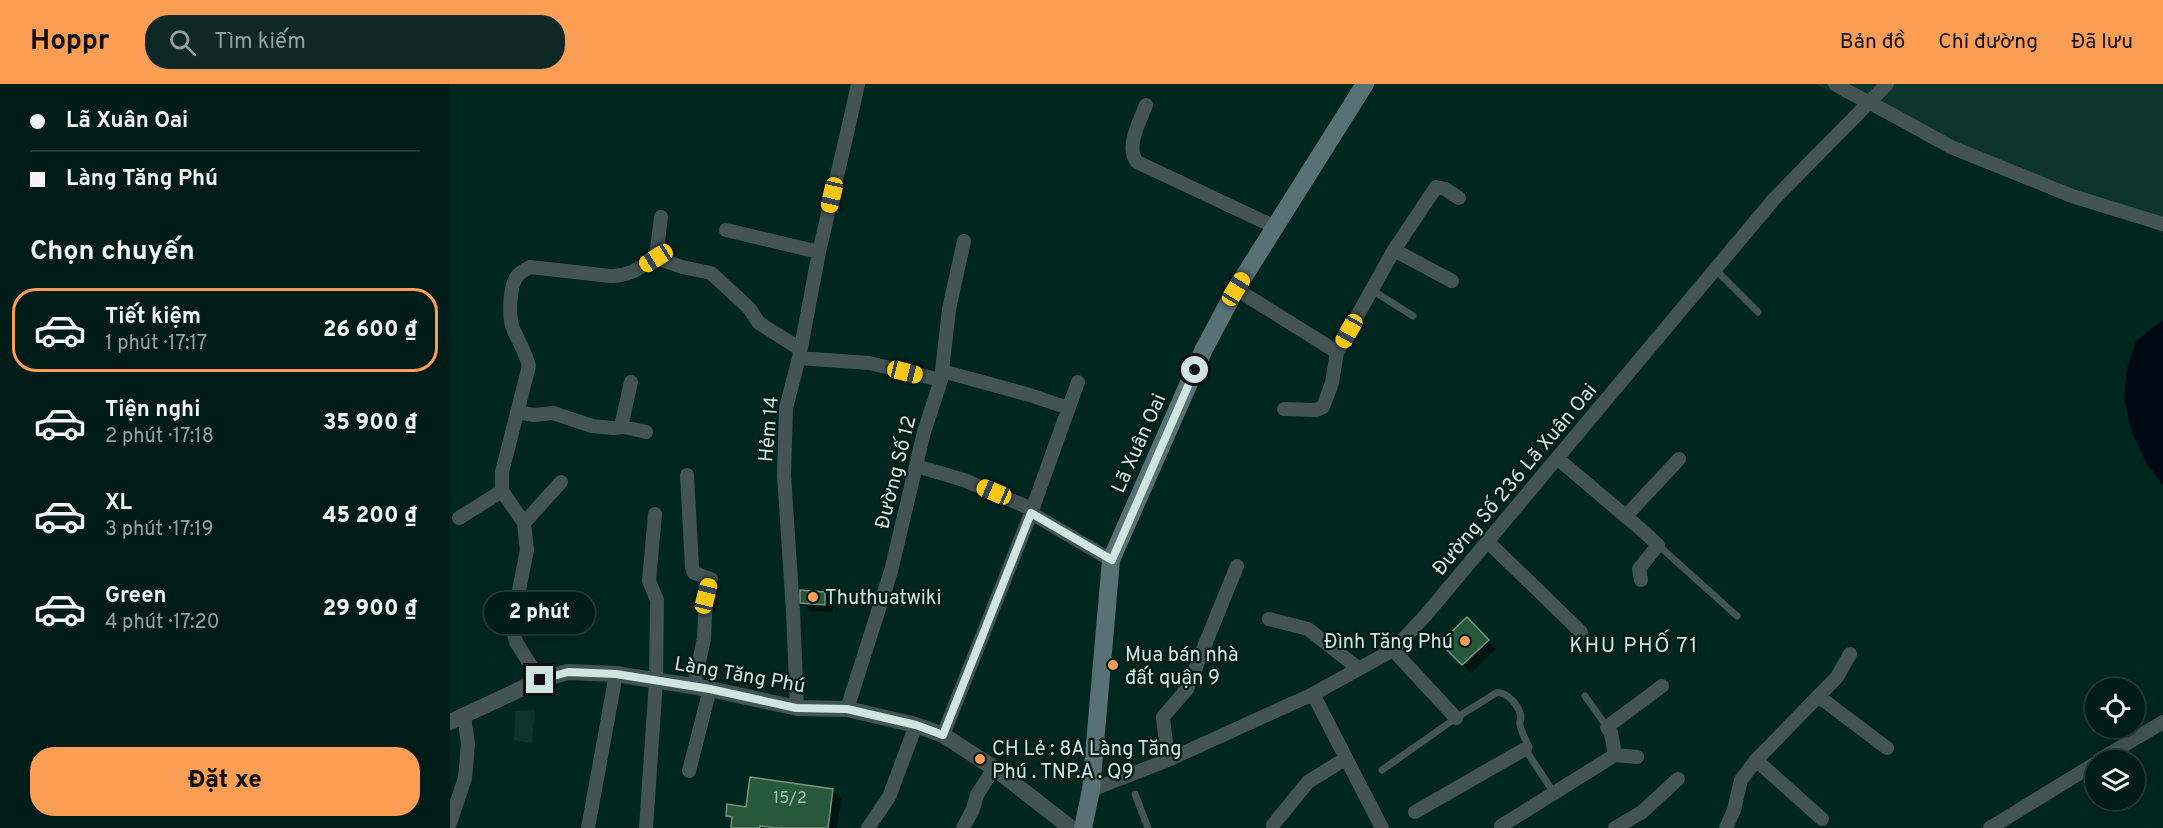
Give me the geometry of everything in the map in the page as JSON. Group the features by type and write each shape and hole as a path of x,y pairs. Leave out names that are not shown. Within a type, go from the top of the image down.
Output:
{"main road":[{"name":"Lã Xuân Oai","path":"1083,828 1091,790 1112,560 1204,349 1236,289 1365,84"}],"street":[{"name":"Hẻm 14","path":"796,708 793,612 784,475 786,408 858,84"},
{"name":"Đường Số 236 Lã Xuân Oai","path":"1091,790 1168,760 1312,694 1393,650 1488,542 1774,199 1887,84"},
{"path":"1841,88 1951,147 2072,196 2163,224"},
{"path":"1146,105 1133,142 1133,155 1137,162 1275,227"},
{"path":"1284,409 1316,410 1323,407 1332,383 1337,352 1394,250 1436,187 1445,189 1459,198"},
{"path":"656,258 661,217"},
{"path":"726,230 819,252"},
{"name":"Đường Số 12","path":"847,709 891,571 924,432 941,376 949,309 964,241"},
{"path":"1394,250 1452,281"},
{"path":"540,680 516,642 512,626 527,550 524,524 502,491 502,472 529,366 525,349 513,329 510,316 513,284 519,274 530,267 622,277 656,258 682,267 711,273 749,308 759,323 800,353 941,376 1030,395 1068,408"},
{"path":"1236,289 1337,352"},
{"path":"621,427 632,382"},
{"path":"943,735 1031,511 1078,382"},
{"path":"517,412 534,415 553,413 592,426 621,427 646,432"},
{"path":"1557,458 1658,545 1639,569 1641,580"},
{"path":"1626,516 1679,459"},
{"path":"916,466 964,480 1031,511 1112,560"},
{"path":"687,475 692,567 694,573 711,579 706,596 702,688 689,771"},
{"path":"524,524 561,482"},
{"path":"459,518 502,491"},
{"path":"646,828 656,681 657,600 649,581 655,514"},
{"path":"1488,542 1581,632"},
{"path":"1168,760 1163,717 1186,689 1237,566"},
{"path":"1269,619 1308,629 1358,668"},
{"path":"1393,650 1456,718"},
{"path":"1726,828 1734,810 1741,780 1756,760 1837,677 1850,654"},
{"name":"Làng Tăng Phú","path":"454,719 540,680 568,672 616,674 702,688 796,708 847,709 916,725 943,735 994,768 1071,828"},
{"path":"588,828 616,674"},
{"path":"1615,755 1611,733 1607,727 1662,686"},
{"path":"1312,694 1382,828"},
{"path":"1818,696 1887,748"},
{"path":"450,823 465,778 468,744 454,719"},
{"path":"2117,750 2163,722"},
{"path":"868,828 889,796 916,725"},
{"path":"1415,812 1524,749"},
{"path":"1501,827 1615,755 1637,757"},
{"path":"1273,825 1308,782 1345,759"},
{"path":"1756,760 1822,819"},
{"path":"963,828 977,795 994,768"},
{"path":"1990,828 2085,770"},
{"path":"1615,828 1642,812 1678,779"}],"lane":[{"path":"1715,269 1758,312"},
{"path":"1372,290 1413,316"},
{"path":"1658,545 1737,616"},
{"path":"1382,770 1456,718 1501,692 1517,707 1521,719 1519,724 1529,747 1524,749 1554,793"},
{"path":"1586,696 1607,727"},
{"path":"1135,794 1148,828"}],"shaded area":[{"path":"1814,84 2163,84 2163,233"},
{"path":"2163,320 2163,485 2147,464 2131,430 2124,397 2127,369 2136,341"},
{"path":"535,710 532,743 514,740 515,711"}],"building":[{"name":"Thuthuatwiki","path":"800,590 825,592 825,605 800,603"},
{"name":"Thuthuatwiki","path":"800,590 825,592 825,605 800,603"},
{"name":"Đình Tăng Phú","path":"1467,617 1489,640 1462,665 1440,643"},
{"path":"750,777 833,789 828,828 760,826 760,828 731,828 732,817 726,816 727,804 746,807"}],"place":[{"name":"Thuthuatwiki","path":"813,597"},
{"name":"Đình Tăng Phú","path":"1465,641"},
{"name":"Mua bán nhà đất quận 9","path":"1113,665"},
{"name":"CH Lẻ : 8A Làng Tăng Phú . TNP.A . Q9","path":"980,759"}],"district":[{"name":"KHU PHỐ 71","path":"1634,645"}],"route":[{"path":"540,680 568,672 616,674 710,689 796,708 847,709 916,725 943,735 1031,513 1112,560 1195,370"}]}
